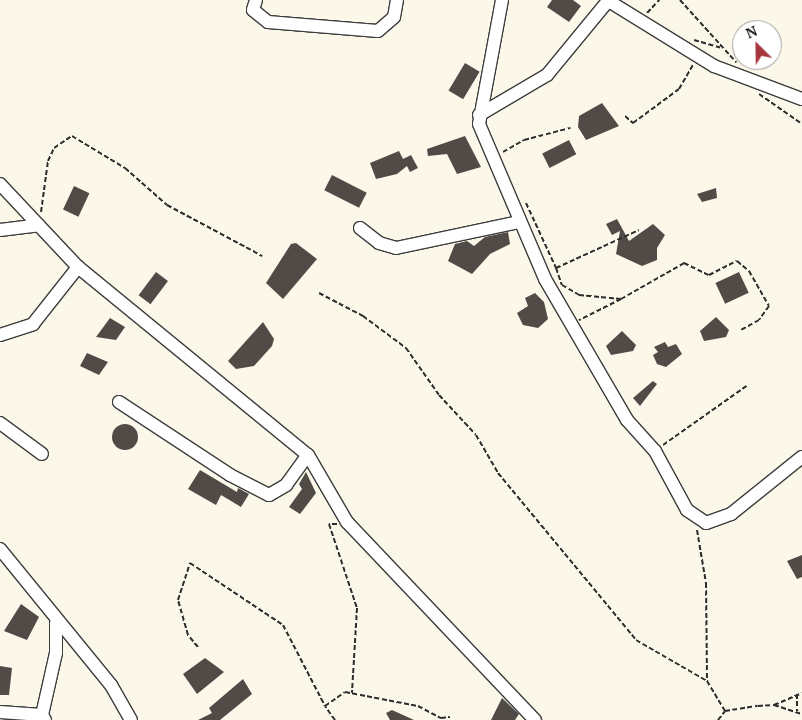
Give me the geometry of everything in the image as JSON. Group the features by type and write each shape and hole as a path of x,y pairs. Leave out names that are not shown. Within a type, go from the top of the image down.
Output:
{"street":[{"path":"256,0 253,10 268,22 378,31 394,17 397,0"},
{"path":"502,0 479,115 492,159 518,222 545,279 573,323 612,397 655,451 687,510 697,520 715,523 731,514 802,456"},
{"path":"479,115 547,75 608,0 638,22 696,56 748,81 802,99"},
{"path":"0,184 78,266 308,455 347,522 535,720"},
{"path":"360,228 379,243 396,248 518,222"},
{"path":"0,230 38,224"},
{"path":"0,335 33,324 78,266"},
{"path":"119,402 230,475 269,495 286,485 308,455"},
{"path":"0,423 42,454"},
{"path":"0,549 56,623 111,686 131,720"},
{"path":"0,712 43,718 56,653 56,623"}],"path":[{"path":"638,22 659,0"},
{"path":"680,0 762,98 802,124"},
{"path":"624,116 633,123 679,89 696,56"},
{"path":"492,159 524,140 570,128"},
{"path":"38,224 48,162 54,148 72,136 125,168 167,205 262,256"},
{"path":"526,203 562,285 579,295 621,299"},
{"path":"556,268 639,230"},
{"path":"573,323 621,299 684,263 708,275 737,261 749,271 769,306 759,320 741,330"},
{"path":"319,293 363,316 406,348 439,396 476,435 498,473 636,640 707,681 725,710"},
{"path":"655,451 749,384"},
{"path":"697,520 706,583 707,681"},
{"path":"347,522 329,524 357,608 352,693"},
{"path":"198,647 188,634 178,600 190,563 283,625 325,706 335,720"},
{"path":"325,706 330,699 352,693 450,718"},
{"path":"718,720 725,710 774,705 802,693"},
{"path":"797,694 797,711"},
{"path":"774,705 802,714"}],"building":[{"path":"552,0 573,0 581,6 569,22 547,7"},
{"path":"465,63 480,72 463,99 449,90"},
{"path":"602,103 619,126 586,140 578,127 579,116"},
{"path":"465,136 481,167 457,174 447,154 428,156 427,149"},
{"path":"569,140 576,154 550,168 542,154"},
{"path":"399,151 403,159 411,155 418,168 410,172 407,166 397,174 376,179 370,163"},
{"path":"332,175 367,193 359,208 324,190"},
{"path":"74,186 89,193 78,217 63,210"},
{"path":"716,188 717,198 702,202 697,194"},
{"path":"617,219 629,241 653,224 665,235 657,248 657,260 642,266 616,254 620,231 612,235 606,224"},
{"path":"508,232 510,244 490,254 472,274 448,261 455,244 467,241 474,246 485,237"},
{"path":"296,243 317,259 283,299 266,283 291,244"},
{"path":"156,272 168,281 151,304 139,295"},
{"path":"739,272 749,293 725,304 715,283"},
{"path":"535,293 544,302 548,319 538,328 523,325 517,313 528,306 525,298"},
{"path":"716,317 729,330 726,337 704,341 700,331"},
{"path":"110,318 125,327 116,340 96,337"},
{"path":"263,322 274,339 272,346 254,366 236,369 228,361"},
{"path":"622,331 636,345 633,351 611,355 606,346"},
{"path":"665,342 668,347 676,344 682,354 666,367 657,364 653,355 658,352 654,347"},
{"path":"87,353 108,362 99,375 80,366"},
{"path":"653,381 657,384 640,406 633,398"},
{"path":"125,424 134,428 138,437 134,446 125,450 116,446 112,437 116,428"},
{"path":"200,470 237,492 238,488 249,494 241,507 221,495 216,505 188,489"},
{"path":"306,472 316,493 300,514 289,507 302,489 299,484"},
{"path":"802,555 802,577 797,579 787,561"},
{"path":"21,604 39,617 27,640 4,631"},
{"path":"205,658 224,672 197,694 183,674"},
{"path":"0,666 12,668 9,695 0,695"},
{"path":"243,679 252,694 220,720 198,720 212,713 209,708"},
{"path":"502,698 519,714 515,720 491,720"},
{"path":"392,710 414,720 390,720 386,713"}]}
